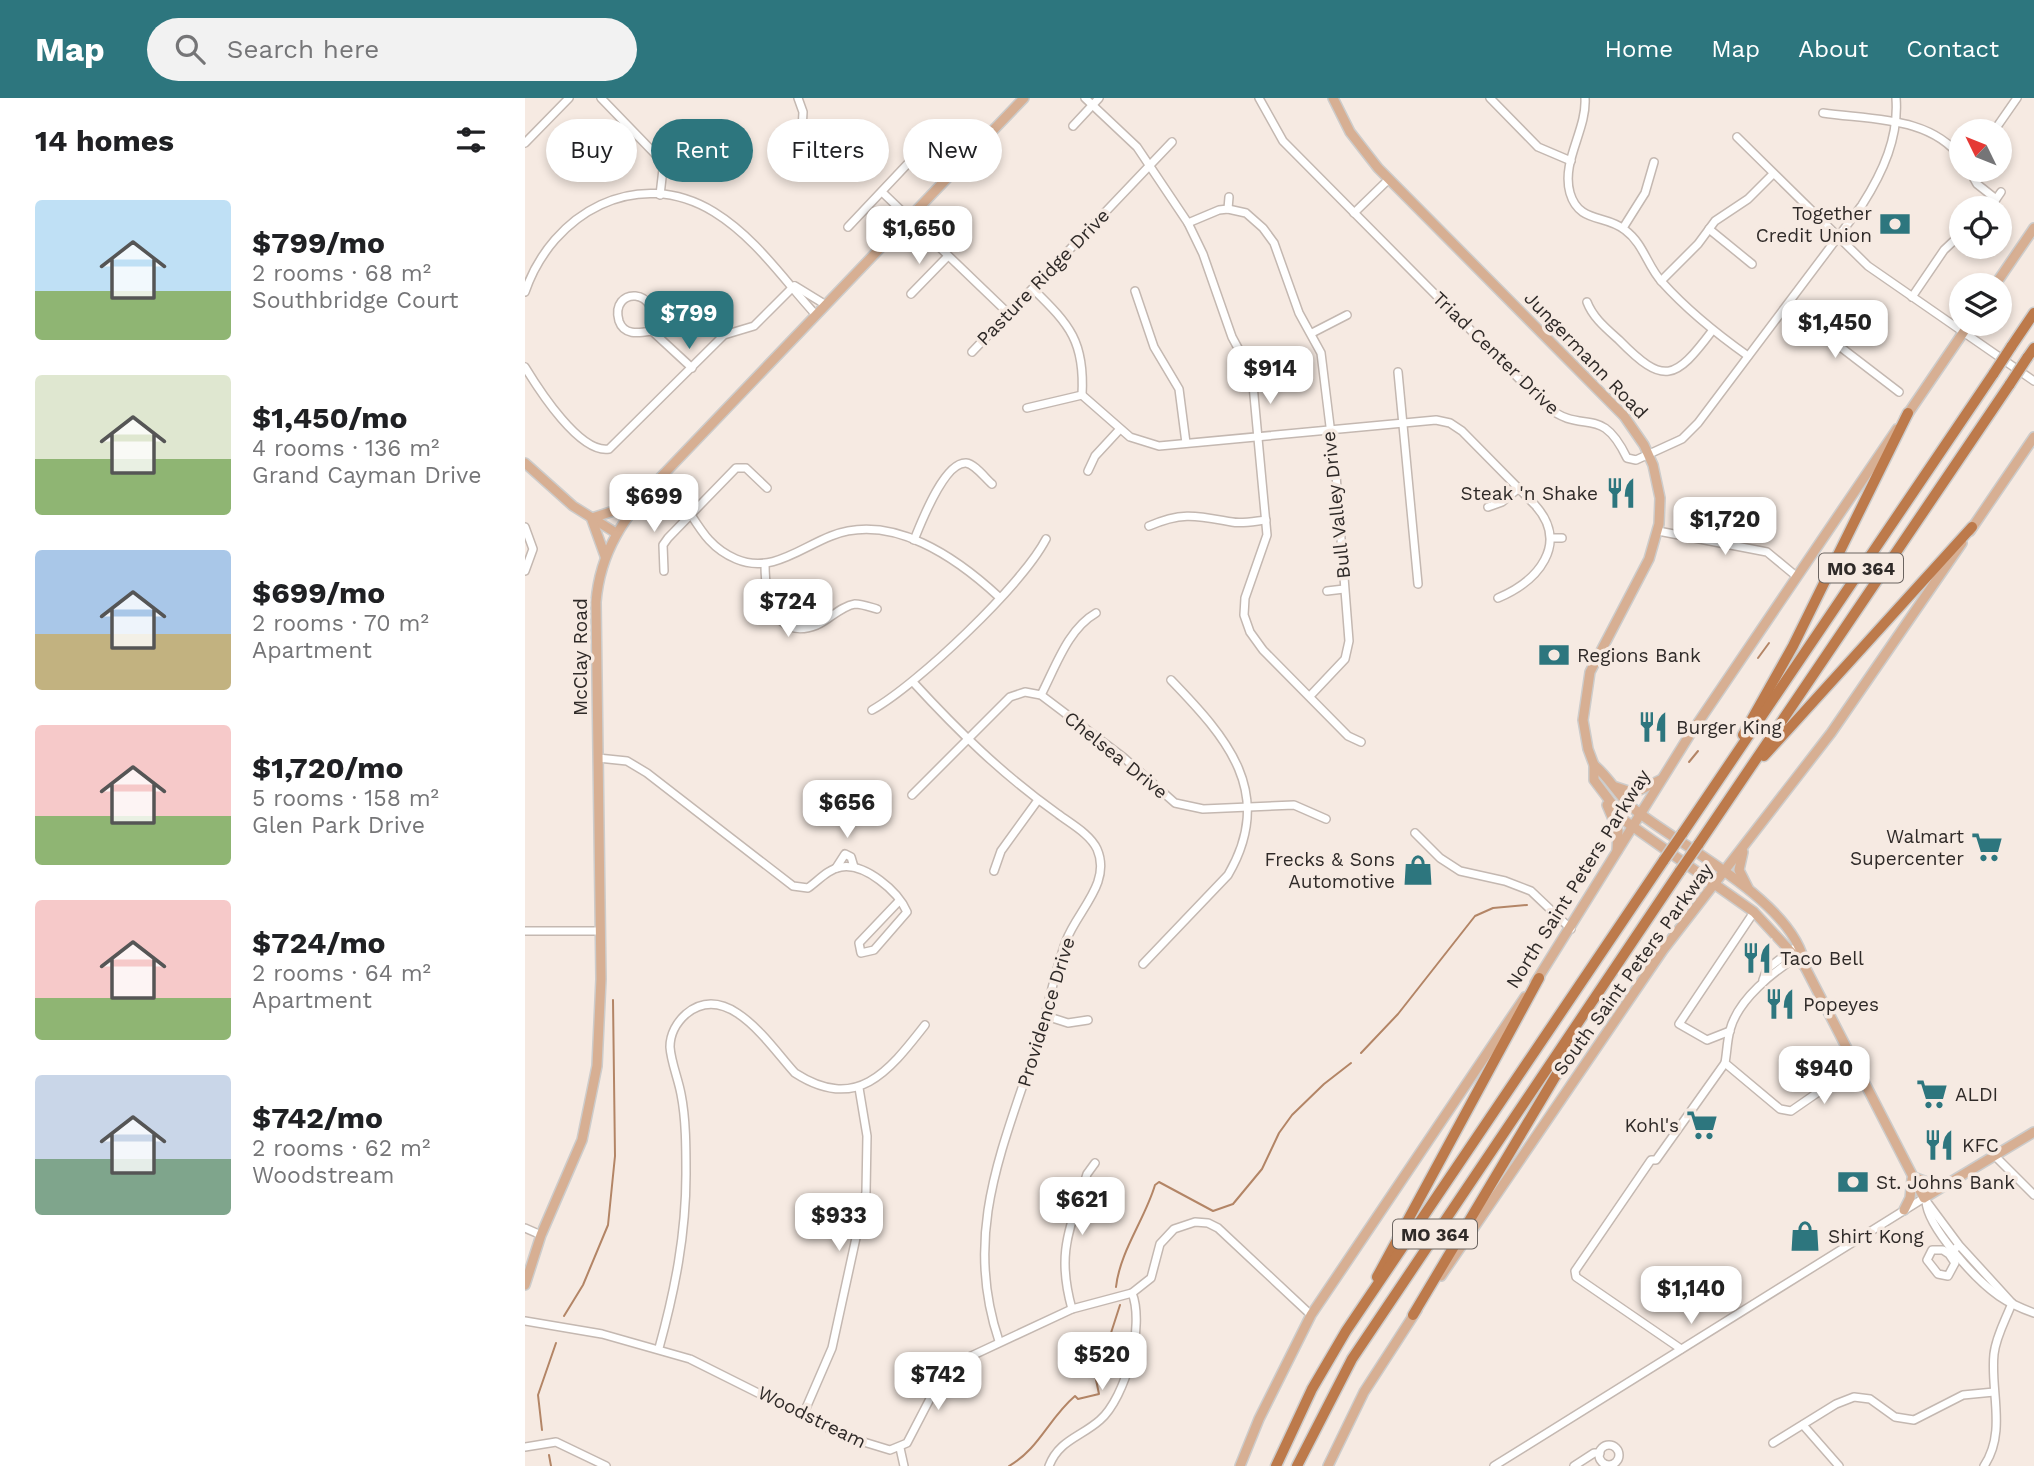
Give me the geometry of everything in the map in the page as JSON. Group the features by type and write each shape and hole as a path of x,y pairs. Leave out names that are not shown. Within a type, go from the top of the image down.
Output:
{"highway":[{"name":"MO 364","path":"1276,1466 1312,1389 1365,1303 2034,313"},
{"name":"MO 364","path":"1297,1466 1352,1360 2034,348"},
{"path":"1730,764 1754,712 1793,646 1908,414"},
{"path":"1751,768 1784,737 1972,527"},
{"path":"1365,1303 1392,1244 1539,978"},
{"path":"1413,1315 1558,1072 1587,1010"}],"main road":[{"name":"McClay Road","path":"525,1285 541,1235 577,1154 592,1101 601,1016 596,602 605,556 616,533 636,504 1024,98"},
{"name":"Jungermann Road","path":"1333,98 1350,132 1389,179 1623,416 1649,454 1660,498 1657,531 1644,568 1590,672 1583,720 1594,765 1594,780 1606,800 1633,828 1754,912 1797,952"},
{"path":"2003,273 2034,228"},
{"name":"North Saint Peters Parkway","path":"1240,1466 1259,1419 1311,1315 1539,978 1664,776 1796,576 1961,336"},
{"name":"South Saint Peters Parkway","path":"1328,1466 1366,1388 1413,1315 1663,950 1857,698 2034,437"},
{"path":"525,463 573,506 616,533"},
{"path":"591,519 636,504"},
{"path":"591,519 605,556"},
{"name":"Jungermann Road","path":"1594,765 1641,814 1751,892 1785,926 1925,1200"},
{"path":"1612,784 1634,793 1647,789 1664,776"},
{"path":"1606,800 1618,831 1617,855"},
{"path":"1745,845 1739,870 1751,892"},
{"path":"1925,1200 2034,1132"},
{"path":"1904,1210 1910,1198 1913,1177 1931,1184 1946,1185"}],"street":[{"path":"525,143 569,98"},
{"path":"601,98 660,159 663,169 660,195"},
{"path":"798,98 803,119"},
{"path":"1085,98 1137,147 1188,223 1203,254 1232,337 1252,374 1267,535 1245,598 1244,615 1250,632 1263,650 1348,736 1361,741"},
{"path":"1073,126 1098,98"},
{"name":"Triad Center Drive","path":"1259,98 1283,141 1546,406 1561,418 1605,425 1619,439 1627,458 1636,460 1649,454"},
{"path":"1490,98 1538,146 1571,161"},
{"path":"1585,98 1584,118 1571,161 1569,186 1575,205 1588,217 1623,228 1647,253 1661,281 1712,331 1748,356"},
{"path":"1649,454 1682,439 1699,423 1877,182 1897,124 1896,98"},
{"path":"2002,119 2015,99"},
{"path":"1823,113 1912,124 1936,134 1949,146"},
{"path":"1737,138 1868,266 1912,297 1949,318"},
{"name":"Pasture Ridge Drive","path":"972,352 1172,142"},
{"path":"1623,228 1645,192 1654,162"},
{"path":"848,227 903,169"},
{"path":"1661,281 1722,214 1748,199 1773,174"},
{"path":"1354,213 1389,179"},
{"path":"1976,182 1992,196"},
{"path":"1998,196 2001,191"},
{"path":"882,192 1008,313"},
{"path":"525,292 538,259 548,244 572,221 601,204 619,198 660,195 693,202 712,211 748,239 794,286 816,315"},
{"path":"1188,223 1219,209 1228,209 1229,197"},
{"name":"Bull Valley Drive","path":"1228,209 1252,218 1274,243 1324,367 1328,429 1336,475 1349,640 1345,659 1310,696"},
{"path":"1709,229 1752,264"},
{"path":"1912,297 1949,245"},
{"path":"911,294 947,257"},
{"path":"794,286 826,305"},
{"path":"525,367 545,401 591,447 602,450 616,445 724,335 754,326 794,286"},
{"path":"1033,289 1076,336 1083,367 1082,395"},
{"path":"1135,291 1154,346 1179,389 1186,443"},
{"path":"652,331 654,311 649,302 641,297 628,296 619,303 617,312 621,327 627,332 652,331 692,368"},
{"path":"1587,302 1593,315 1641,363 1658,371 1679,368 1688,362 1712,331"},
{"path":"1787,306 1899,392"},
{"path":"1312,333 1347,315"},
{"path":"1976,336 2034,381"},
{"path":"1398,372 1418,584"},
{"path":"1027,408 1082,395 1120,429 1145,444 1186,443 1436,420 1450,423 1462,431 1544,514 1551,538 1549,552 1543,563 1515,591 1498,598"},
{"path":"1088,471 1095,456 1120,429"},
{"path":"965,454 965,463"},
{"path":"664,571 663,545 742,463 767,488"},
{"path":"965,463 992,484"},
{"path":"914,540 938,487 957,466 965,463"},
{"path":"659,479 682,500 707,540 722,551 749,563 765,564 782,560 843,532 873,531 914,540 954,559 999,597"},
{"path":"1488,507 1502,502 1518,488"},
{"path":"1149,526 1183,516 1208,515 1234,523 1266,520"},
{"path":"525,527 533,549 525,571"},
{"path":"1657,531 1767,552 1796,576"},
{"path":"1551,538 1562,538"},
{"path":"872,710 913,682 1036,558 1046,540"},
{"path":"765,564 767,601 775,615 789,624 812,626 856,604 877,608"},
{"path":"1327,591 1344,589"},
{"path":"912,795 1010,698 1025,692 1041,695 1066,645 1084,619 1096,613"},
{"path":"1143,964 1228,875 1238,859 1245,835 1247,806 1243,776 1225,740 1171,680"},
{"name":"Providence Drive","path":"913,682 966,739 1038,800 1091,840 1101,867 1096,888 1066,939 1046,1016 990,1191 984,1224 985,1287 988,1309 999,1341"},
{"name":"Chelsea Drive","path":"1041,695 1122,757 1175,803 1203,809 1294,805 1326,819"},
{"path":"598,758 627,761 647,773 793,886 808,888 837,868 845,854 851,857 854,867"},
{"path":"994,871 1000,850 1038,800"},
{"path":"1415,833 1449,866 1531,891 1571,929"},
{"path":"837,868 854,867 874,877 899,901 905,908 906,917 874,950 861,953 859,943 899,901"},
{"path":"1730,1031 1707,1040 1679,1024 1754,912"},
{"path":"525,931 600,931"},
{"path":"1681,1349 1576,1277 1575,1271 1651,1160 1656,1160 1725,1063 1730,1031 1763,981 1767,969 1797,952"},
{"path":"659,1348 679,1269 684,1229 684,1128 681,1095 670,1048 674,1029 683,1017 702,1005 727,1006 739,1013 795,1073 806,1080 832,1088 859,1088 893,1064 925,1025"},
{"path":"1046,1016 1068,1023 1088,1020"},
{"path":"1725,1063 1780,1109 1791,1111 1856,1066"},
{"path":"803,1415 832,1348 866,1192 867,1136 859,1088"},
{"path":"1995,1156 2034,1195"},
{"path":"1072,1309 1063,1270 1064,1254 1087,1174 1095,1163"},
{"path":"1494,1466 1904,1210 1925,1200 1954,1250 2012,1303 2034,1313"},
{"path":"904,1466 900,1448 912,1436 925,1406 943,1380 967,1358 1072,1309 1132,1293 1151,1278 1157,1251 1167,1236 1184,1224 1208,1223 1244,1251 1311,1315"},
{"path":"525,1228 541,1235"},
{"path":"1049,1466 1063,1443 1100,1420 1113,1402 1136,1343 1139,1317 1132,1293"},
{"path":"1984,1466 1996,1436 1994,1354 2012,1303"},
{"name":"Woodstream","path":"525,1321 659,1348 724,1374 865,1444 881,1450 900,1448"},
{"path":"1773,1443 1854,1396 1870,1399 1895,1417 1914,1420 1963,1395 1994,1392"},
{"path":"1803,1425 1839,1466"},
{"path":"525,1447 556,1442 606,1466"},
{"path":"1574,1466 1594,1453 1599,1453"}],"waterway":[{"path":"1758,658 1769,643"},
{"path":"1689,762 1698,751"},
{"path":"1361,1053 1398,1014 1475,916 1493,908 1527,905"},
{"path":"564,1316 583,1285 608,1225 615,1156 613,1000"},
{"path":"1116,1287 1122,1261 1155,1185 1159,1182 1213,1211 1233,1204 1262,1169 1279,1133 1292,1115 1351,1063"},
{"path":"1009,1466 1028,1451 1075,1396 1078,1399 1099,1394 1092,1361 1110,1336 1120,1305"},
{"path":"542,1430 538,1395 556,1343"},
{"path":"549,1455 551,1466"}],"place":[{"name":"Together Credit Union","path":"1895,224"},
{"name":"Steak 'n Shake","path":"1621,493"},
{"name":"Regions Bank","path":"1554,655"},
{"name":"Burger King","path":"1653,727"},
{"name":"Walmart Supercenter","path":"1987,847"},
{"name":"Frecks & Sons Automotive","path":"1418,870"},
{"name":"Taco Bell","path":"1757,958"},
{"name":"Popeyes","path":"1780,1004"},
{"name":"ALDI","path":"1932,1094"},
{"name":"Kohl's","path":"1702,1125"},
{"name":"KFC","path":"1939,1145"},
{"name":"St. Johns Bank","path":"1853,1182"},
{"name":"Shirt Kong","path":"1805,1236"}]}
